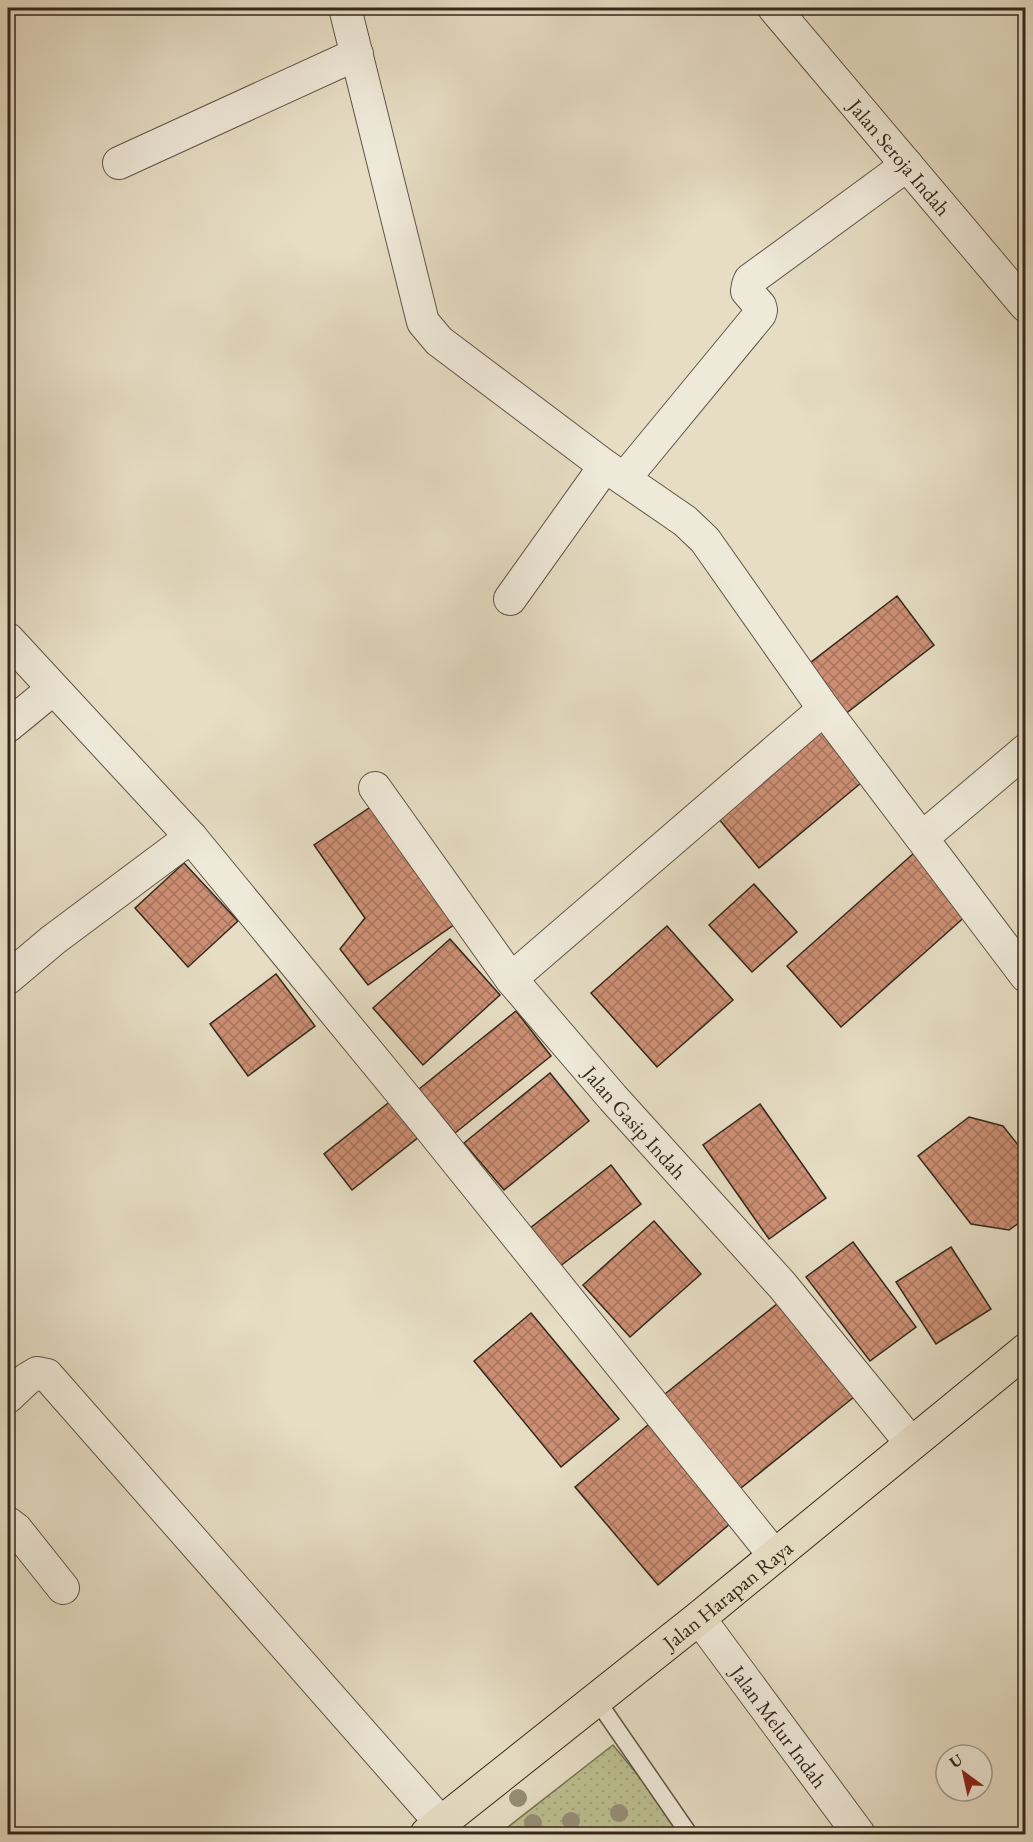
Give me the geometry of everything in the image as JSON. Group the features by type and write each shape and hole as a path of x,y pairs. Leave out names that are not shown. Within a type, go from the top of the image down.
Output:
{"main road":[{"name":"Jalan Harapan Raya","path":"434,1829 699,1618 1026,1350"}],"street":[{"path":"345,8 423,322 439,341 615,473 686,521 705,540 824,709 1026,976"},
{"name":"Jalan Seroja Indah","path":"774,8 1026,306"},
{"path":"119,163 357,54"},
{"path":"510,599 615,473 760,314 760,306 747,291 750,280 907,165"},
{"path":"8,639 191,837 422,1118 774,1555"},
{"path":"8,726 52,689"},
{"path":"511,979 824,709"},
{"path":"922,838 1026,750"},
{"name":"Jalan Gasip Indah","path":"375,788 511,979 782,1285 911,1443"},
{"path":"8,978 53,940 191,837"},
{"path":"8,1397 27,1378 37,1372 47,1375 434,1829"},
{"path":"8,1523 16,1529 63,1588"},
{"name":"Jalan Melur Indah","path":"699,1618 859,1834"}],"lane":[{"path":"596,1699 689,1834"}],"green space":[{"path":"613,1745 685,1834 499,1834"}],"building":[{"path":"897,596 934,645 844,715 806,666"},
{"path":"817,719 867,778 759,868 710,808"},
{"path":"372,806 455,924 368,985 340,949 365,918 314,845"},
{"path":"914,853 968,914 841,1027 787,966"},
{"path":"184,863 238,921 188,967 135,908"},
{"path":"754,884 797,932 752,972 709,925"},
{"path":"667,926 733,1000 657,1067 591,993"},
{"path":"450,939 500,995 423,1065 373,1008"},
{"path":"276,974 315,1026 248,1076 210,1024"},
{"path":"516,1011 551,1056 455,1133 419,1089"},
{"path":"550,1073 589,1121 504,1190 464,1143"},
{"path":"392,1100 420,1136 352,1190 324,1154"},
{"path":"760,1104 826,1198 769,1239 703,1145"},
{"path":"969,1117 1003,1126 1026,1155 1026,1218 1009,1230 971,1224 918,1156"},
{"path":"611,1165 641,1204 559,1267 529,1229"},
{"path":"654,1221 701,1274 630,1337 583,1285"},
{"path":"853,1242 916,1327 870,1361 806,1277"},
{"path":"951,1247 991,1309 936,1344 896,1282"},
{"path":"788,1295 864,1389 731,1496 655,1402"},
{"path":"531,1313 619,1419 561,1467 474,1361"},
{"path":"655,1419 738,1517 658,1585 575,1487"}]}
